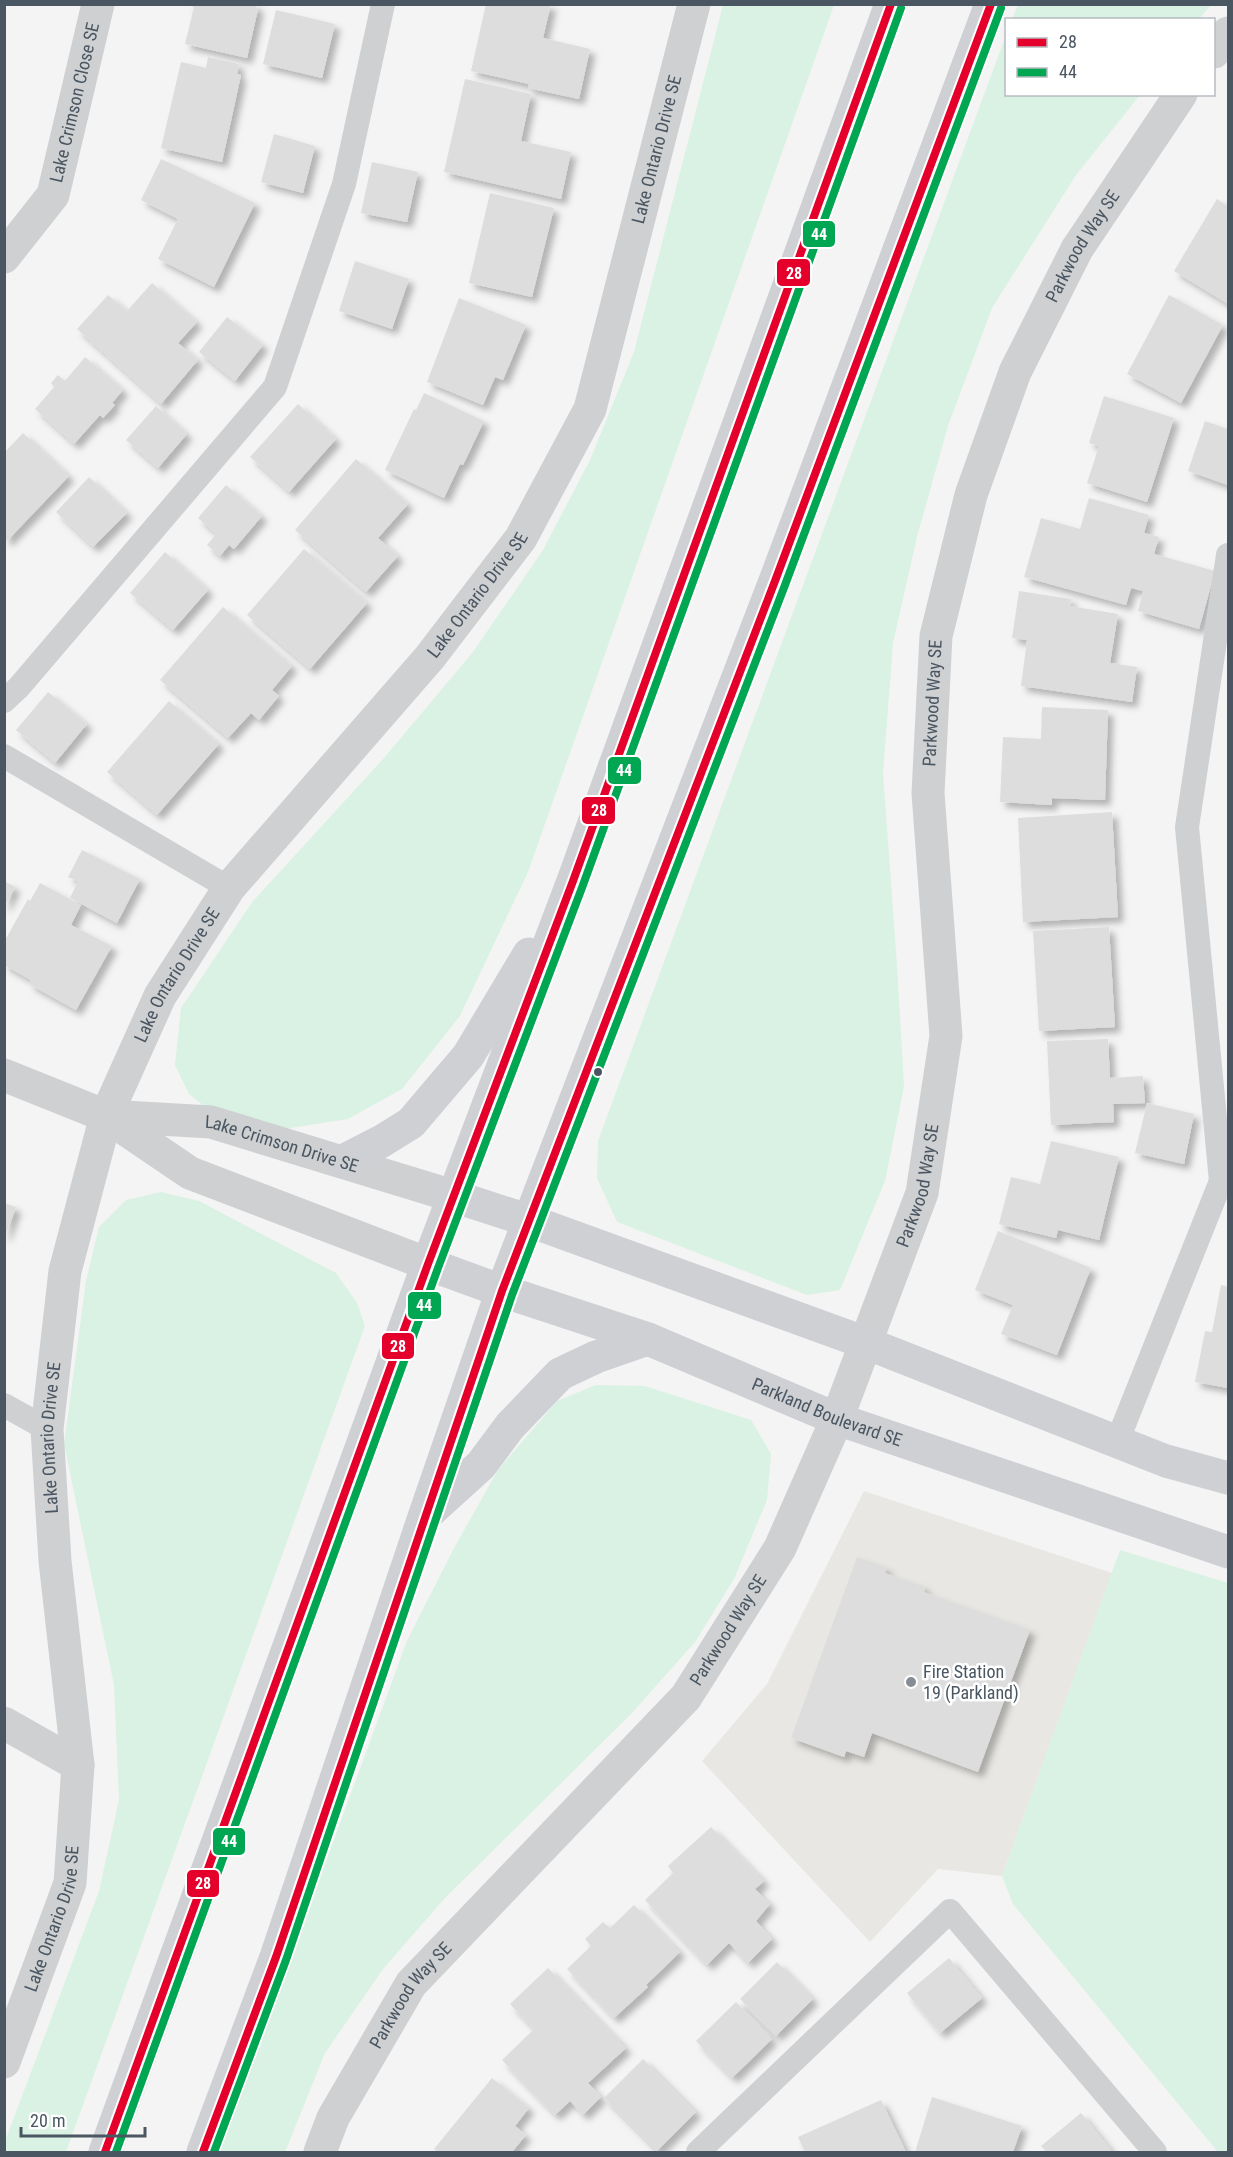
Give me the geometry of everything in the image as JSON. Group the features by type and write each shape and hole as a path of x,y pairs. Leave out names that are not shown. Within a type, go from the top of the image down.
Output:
{"main road":[{"path":"105,2152 453,1196 573,881 891,4"},
{"path":"203,2152 276,1957 502,1291 767,603 991,4"},
{"path":"343,1161 411,1123 468,1056 573,881"},
{"path":"453,1196 530,1221 866,1343 1166,1461 1228,1478"},
{"name":"Parkland Boulevard SE","path":"428,1264 648,1339 837,1419 1228,1552"},
{"path":"424,1517 481,1465 510,1426 560,1374 596,1357 648,1339"}],"street":[{"name":"Lake Crimson Close SE","path":"4,257 53,195 98,4"},
{"name":"Lake Ontario Drive SE","path":"4,2062 70,1883 78,1765 55,1561 47,1429 65,1271 106,1116 160,996 229,888 430,657 521,538 590,409 694,4"},
{"path":"1215,51 1228,33"},
{"name":"Parkwood Way SE","path":"320,2152 333,2118 411,1984 686,1697 780,1548 837,1419 922,1193 946,1036 929,782 936,636 971,495 1015,372 1077,249 1180,96"},
{"name":"Lake Crimson Drive SE","path":"4,1075 106,1116 190,1173 428,1264"},
{"name":"Lake Crimson Drive SE","path":"106,1116 211,1122 453,1196"},
{"path":"4,1723 78,1765"}],"lane":[{"path":"4,700 19,687 275,387 344,184 383,4"},
{"path":"1117,1442 1225,1181 1187,827 1228,555"},
{"path":"4,756 229,888"},
{"path":"4,1405 47,1429"},
{"path":"698,2152 950,1911 1155,2152"}],"shaded area":[{"path":"864,1491 1112,1573 1002,1876 938,1869 870,1942 702,1761 767,1684"}],"green space":[{"path":"1018,4 1211,5 1200,18 1012,18"},
{"path":"723,5 834,5 528,872 460,1016 402,1089 348,1119 284,1129 213,1113 189,1094 175,1065 181,1008 253,901 384,758 473,652 543,550 590,460 634,352"},
{"path":"1005,38 1005,96 1139,96 1076,175 992,308 948,426 917,537 893,643 883,773 904,1086 885,1181 840,1290 807,1295 617,1222 597,1178 598,1141"},
{"path":"161,1192 199,1201 336,1273 357,1303 365,1326 66,2152 5,2152 4,2144 99,1891 119,1800 114,1685 64,1444 86,1281 99,1227 126,1200"},
{"path":"596,1385 645,1386 751,1420 771,1454 767,1500 734,1579 695,1642 631,1714 444,1899 383,1969 325,2053 285,2152 219,2152 407,1641 454,1548 498,1470 557,1401"},
{"path":"1120,1550 1228,1583 1228,2152 1218,2152 1013,1904 1002,1876"}],"building":[{"path":"186,4 257,4 258,9 247,58 185,44 194,7"},
{"path":"486,4 551,4 543,38 590,49 579,99 528,88 529,84 471,71"},
{"path":"276,10 335,24 322,78 263,64"},
{"path":"208,57 239,64 237,74 241,75 222,162 161,148 181,62 206,68"},
{"path":"465,79 531,94 521,141 571,152 561,199 444,172"},
{"path":"274,134 315,146 303,193 261,182"},
{"path":"161,159 255,203 214,287 158,259 178,219 141,200"},
{"path":"372,162 418,172 407,222 361,213"},
{"path":"490,193 554,208 532,297 469,283"},
{"path":"1217,199 1228,206 1228,304 1174,271"},
{"path":"355,261 409,279 392,329 339,311"},
{"path":"152,283 197,322 178,343 198,360 161,404 77,329 108,295 127,311"},
{"path":"1169,295 1223,325 1181,403 1127,374"},
{"path":"459,298 526,325 503,380 495,377 483,405 427,382"},
{"path":"227,317 263,345 235,381 199,352"},
{"path":"85,357 123,390 112,403 115,405 103,418 100,415 74,444 35,409 54,387 51,383 58,375 65,381"},
{"path":"424,393 484,421 444,498 385,470"},
{"path":"1104,396 1174,418 1147,502 1087,483 1099,446 1089,443"},
{"path":"298,404 336,439 289,492 250,457"},
{"path":"156,406 187,434 158,468 126,440"},
{"path":"1205,421 1228,429 1228,485 1188,471"},
{"path":"23,433 69,476 7,541 4,538 4,453"},
{"path":"356,459 408,504 378,538 398,556 366,592 295,530"},
{"path":"89,477 127,513 93,547 56,512"},
{"path":"226,485 262,516 234,549 229,545 220,556 207,545 216,534 198,518"},
{"path":"1089,498 1149,515 1144,533 1159,537 1154,554 1215,571 1199,629 1138,611 1143,591 1131,588 1126,605 1024,577 1041,518 1080,529"},
{"path":"304,549 367,603 310,669 247,615"},
{"path":"165,552 208,590 173,630 130,593"},
{"path":"1019,591 1071,599 1070,606 1118,614 1110,663 1137,667 1132,702 1021,686 1027,640 1012,638"},
{"path":"223,607 292,666 272,690 279,696 259,720 251,713 228,738 160,680"},
{"path":"48,692 87,724 55,763 16,730"},
{"path":"169,701 219,744 157,815 107,772"},
{"path":"1042,707 1108,710 1105,800 1052,798 1052,805 1000,802 1003,737 1041,739"},
{"path":"1112,812 1118,917 1023,922 1018,818"},
{"path":"82,850 140,879 117,923 70,898 78,881 68,877"},
{"path":"4,881 15,887 4,908"},
{"path":"40,883 81,905 71,925 112,946 76,1010 29,984 31,980 4,965 4,942 28,899 30,901"},
{"path":"1109,927 1115,1027 1039,1031 1033,931"},
{"path":"1108,1039 1110,1078 1143,1076 1145,1103 1113,1104 1114,1122 1051,1125 1047,1041"},
{"path":"1147,1103 1194,1114 1184,1164 1135,1153"},
{"path":"1051,1141 1119,1157 1099,1240 1058,1230 1056,1238 999,1224 1011,1177 1040,1184"},
{"path":"4,1203 16,1207 5,1237 4,1237"},
{"path":"998,1231 1091,1268 1057,1355 1001,1334 1013,1305 975,1290"},
{"path":"1221,1285 1228,1287 1228,1388 1195,1382 1205,1331 1212,1332"},
{"name":"Fire Station 19 (Parkland)","path":"857,1557 887,1568 885,1573 925,1587 924,1592 1030,1630 978,1772 872,1733 864,1757 846,1751 844,1757 791,1738"},
{"path":"711,1827 764,1881 755,1889 770,1904 756,1921 772,1939 748,1963 729,1943 707,1965 645,1900 673,1873 668,1866"},
{"path":"634,1905 680,1952 646,1985 648,1987 614,2018 567,1969 591,1946 585,1939 603,1922 610,1928"},
{"path":"949,1958 982,1998 940,2033 907,1993"},
{"path":"777,1962 813,1999 776,2036 740,1999"},
{"path":"548,1968 626,2048 588,2083 601,2097 583,2115 570,2101 555,2115 502,2060 534,2029 510,2004"},
{"path":"736,2002 772,2039 732,2078 696,2041"},
{"path":"643,2059 696,2112 657,2151 604,2098"},
{"path":"492,2078 529,2108 515,2126 526,2135 512,2152 438,2152 434,2149"},
{"path":"932,2097 1022,2126 1013,2152 915,2152"},
{"path":"881,2100 906,2152 805,2152 798,2137"},
{"path":"1081,2113 1111,2150 1109,2152 1047,2152 1041,2146"}],"transit line":[{"name":"28","path":"105,2152 428,1264 573,881 891,4"},
{"name":"28","path":"203,2152 276,1957 502,1291 775,581 991,4"},
{"name":"44","path":"116,2152 438,1268 583,885 901,8"},
{"name":"44","path":"214,2152 286,1960 512,1295 785,585 1001,8"}],"place":[{"name":"Fire Station 19 (Parkland)","path":"911,1682"}]}
